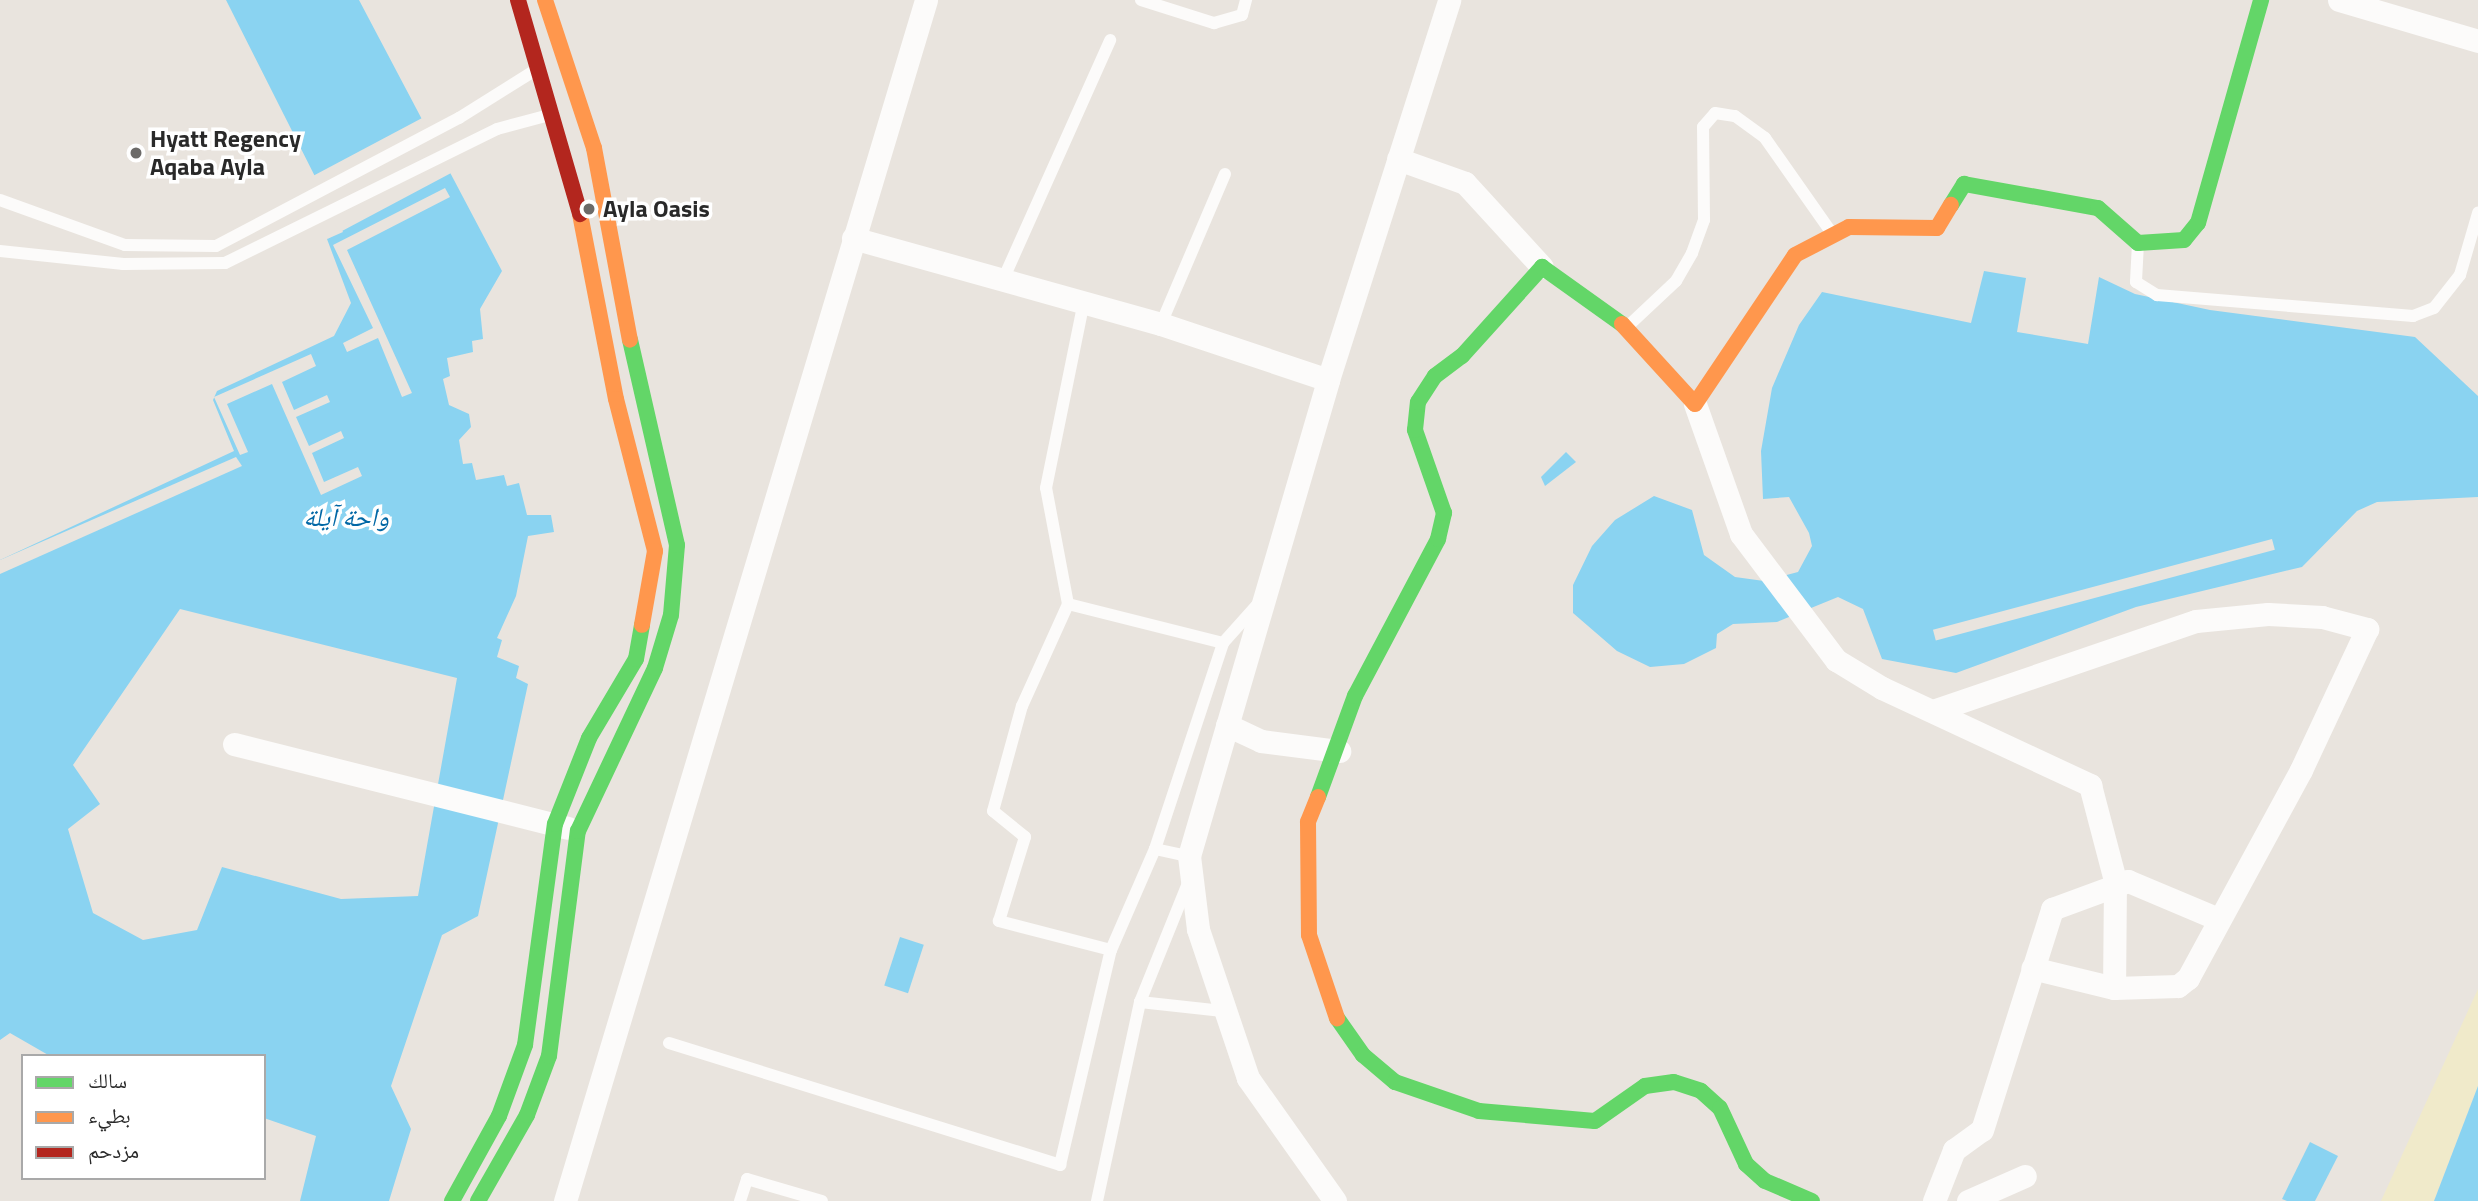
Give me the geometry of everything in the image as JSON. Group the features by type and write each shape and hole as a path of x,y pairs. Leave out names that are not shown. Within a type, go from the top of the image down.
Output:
{"street":[{"path":"452,1201 499,1116 526,1045 555,824 589,738 636,659 655,551 617,399 584,227 554,114 518,0"},
{"path":"478,1201 527,1115 549,1056 562,991 578,831 658,659 671,615 677,545 633,359 609,222 575,80 545,0"},
{"path":"565,1201 926,0"},
{"path":"1335,1201 1248,1078 1223,1011 1190,867 1227,725 1271,589 1328,380 1449,0"},
{"path":"1695,404 1775,278 1795,255 1831,232 1937,228 1955,190 1977,183 2098,208 2125,238 2138,243 2184,240 2198,223 2261,0"},
{"path":"2339,0 2478,41"},
{"path":"1398,159 1465,183 1542,267 1627,327 1695,404 1731,513 1823,646 1852,672 2090,785 2115,880 2114,988"},
{"path":"584,227 609,222"},
{"path":"853,238 1083,306 1161,324 1328,380"},
{"path":"1542,267 1462,356 1435,376 1418,402 1415,429 1444,513 1438,539 1354,696 1339,751 1308,822 1304,889 1319,977 1363,1055 1395,1082 1430,1097 1518,1116 1595,1121 1645,1086 1674,1082 1701,1091 1720,1108 1746,1164 1765,1181 1812,1201"},
{"path":"1933,710 2196,621 2268,614 2322,617 2368,629 2301,769 2178,986 2114,988 2032,968"},
{"path":"1227,725 1261,741 1339,751"},
{"path":"234,744 416,786 578,831"},
{"path":"1934,1201 1954,1150 1982,1130 2052,909 2115,880 2142,883 2216,918"},
{"path":"1968,1201 2025,1176"}],"lane":[{"path":"1141,0 1214,23 1242,15 1246,0"},
{"path":"1002,282 1111,40"},
{"path":"0,200 125,245 216,246 307,201 460,118 539,68 575,80 554,114 472,141 318,222 225,263 123,264 0,251"},
{"path":"1627,327 1676,281 1692,253 1704,220 1703,127 1715,114 1735,116 1765,138 1831,232"},
{"path":"1161,324 1226,174"},
{"path":"2138,243 2136,282 2157,295 2413,316 2434,308 2460,275 2478,213"},
{"path":"1083,306 1046,488 1068,604 1022,706 993,811 1025,837 999,921 1111,950"},
{"path":"669,1043 1060,1164 1111,950 1155,849 1223,643 1271,589"},
{"path":"1068,604 1223,643"},
{"path":"1097,1201 1140,1002 1190,867 1155,849"},
{"path":"1140,1002 1223,1011"},
{"path":"740,1201 747,1179 822,1201"}],"sand":[{"path":"2478,989 2478,1086 2434,1201 2381,1201"}],"water":[{"name":"واحة آيلة","path":"226,0 359,0 502,271 480,309 483,339 472,341 473,352 447,358 450,376 443,379 449,405 469,414 471,427 459,440 463,464 472,463 476,480 504,475 507,486 519,483 527,515 551,515 554,532 528,536 516,596 497,638 502,640 497,657 519,666 516,678 528,684 478,916 442,935 391,1086 411,1129 389,1201 300,1201 316,1136 266,1119 266,1054 47,1054 10,1033 0,1040 0,560 234,451 213,400 217,391 334,336 351,303 327,239 343,232","holes":["180,609 457,678 418,896 341,899 222,867 197,930 143,940 93,913 68,829 100,804 73,765"]},
{"path":"1984,271 2026,278 2017,332 2088,344 2099,277 2135,294 2210,310 2415,337 2478,396 2478,497 2377,502 2357,511 2302,567 2136,607 1956,673 1882,659 1863,609 1838,597 1777,622 1733,624 1717,634 1716,648 1684,664 1650,667 1617,651 1573,613 1573,585 1592,546 1615,520 1654,496 1692,510 1704,555 1735,577 1764,581 1798,572 1812,546 1809,533 1789,497 1763,499 1761,451 1772,388 1799,325 1822,292 1971,323"},
{"path":"1566,452 1576,462 1545,486 1541,477"},
{"path":"900,937 924,945 908,993 884,986"},
{"path":"2478,1086 2478,1201 2434,1201"},
{"path":"2310,1142 2338,1156 2315,1201 2282,1199"}],"pier":[{"path":"424,117 453,172 327,239 338,230 311,177"},
{"path":"445,188 450,197 347,250 412,393 402,397 378,338 347,352 343,343 373,328 333,245"},
{"path":"311,354 316,366 282,382 294,410 327,395 330,402 296,417 309,446 341,431 344,438 312,453 324,482 358,467 362,476 321,495 272,384 227,404 248,452 240,455 214,397"},
{"path":"236,457 242,466 0,574 0,560"},
{"path":"2272,539 2275,550 1936,640 1933,630"}],"traffic: fast":[{"path":"1951,205 1964,184 2098,208 2138,243 2184,240 2198,223 2261,0"},
{"path":"1318,797 1355,696 1438,539 1444,513 1415,430 1418,402 1435,376 1462,356 1542,267 1622,324"},
{"path":"478,1201 527,1115 549,1056 578,831 655,668 671,615 677,545 630,340"},
{"path":"452,1201 499,1116 525,1045 555,824 589,738 636,659 642,625"},
{"path":"1337,1018 1363,1055 1395,1082 1479,1111 1595,1121 1645,1086 1674,1082 1701,1091 1720,1108 1746,1164 1765,1181 1812,1201"}],"traffic: slow":[{"path":"545,0 594,148 630,340"},
{"path":"1622,324 1695,404 1795,255 1849,227 1937,228 1951,205"},
{"path":"580,214 616,399 655,551 642,625"},
{"path":"1318,797 1308,822 1309,935 1337,1018"}],"traffic: jam":[{"path":"518,0 580,214"}],"place":[{"name":"Hyatt Regency Aqaba Ayla","path":"136,153"},
{"name":"Ayla Oasis","path":"589,209"}]}
